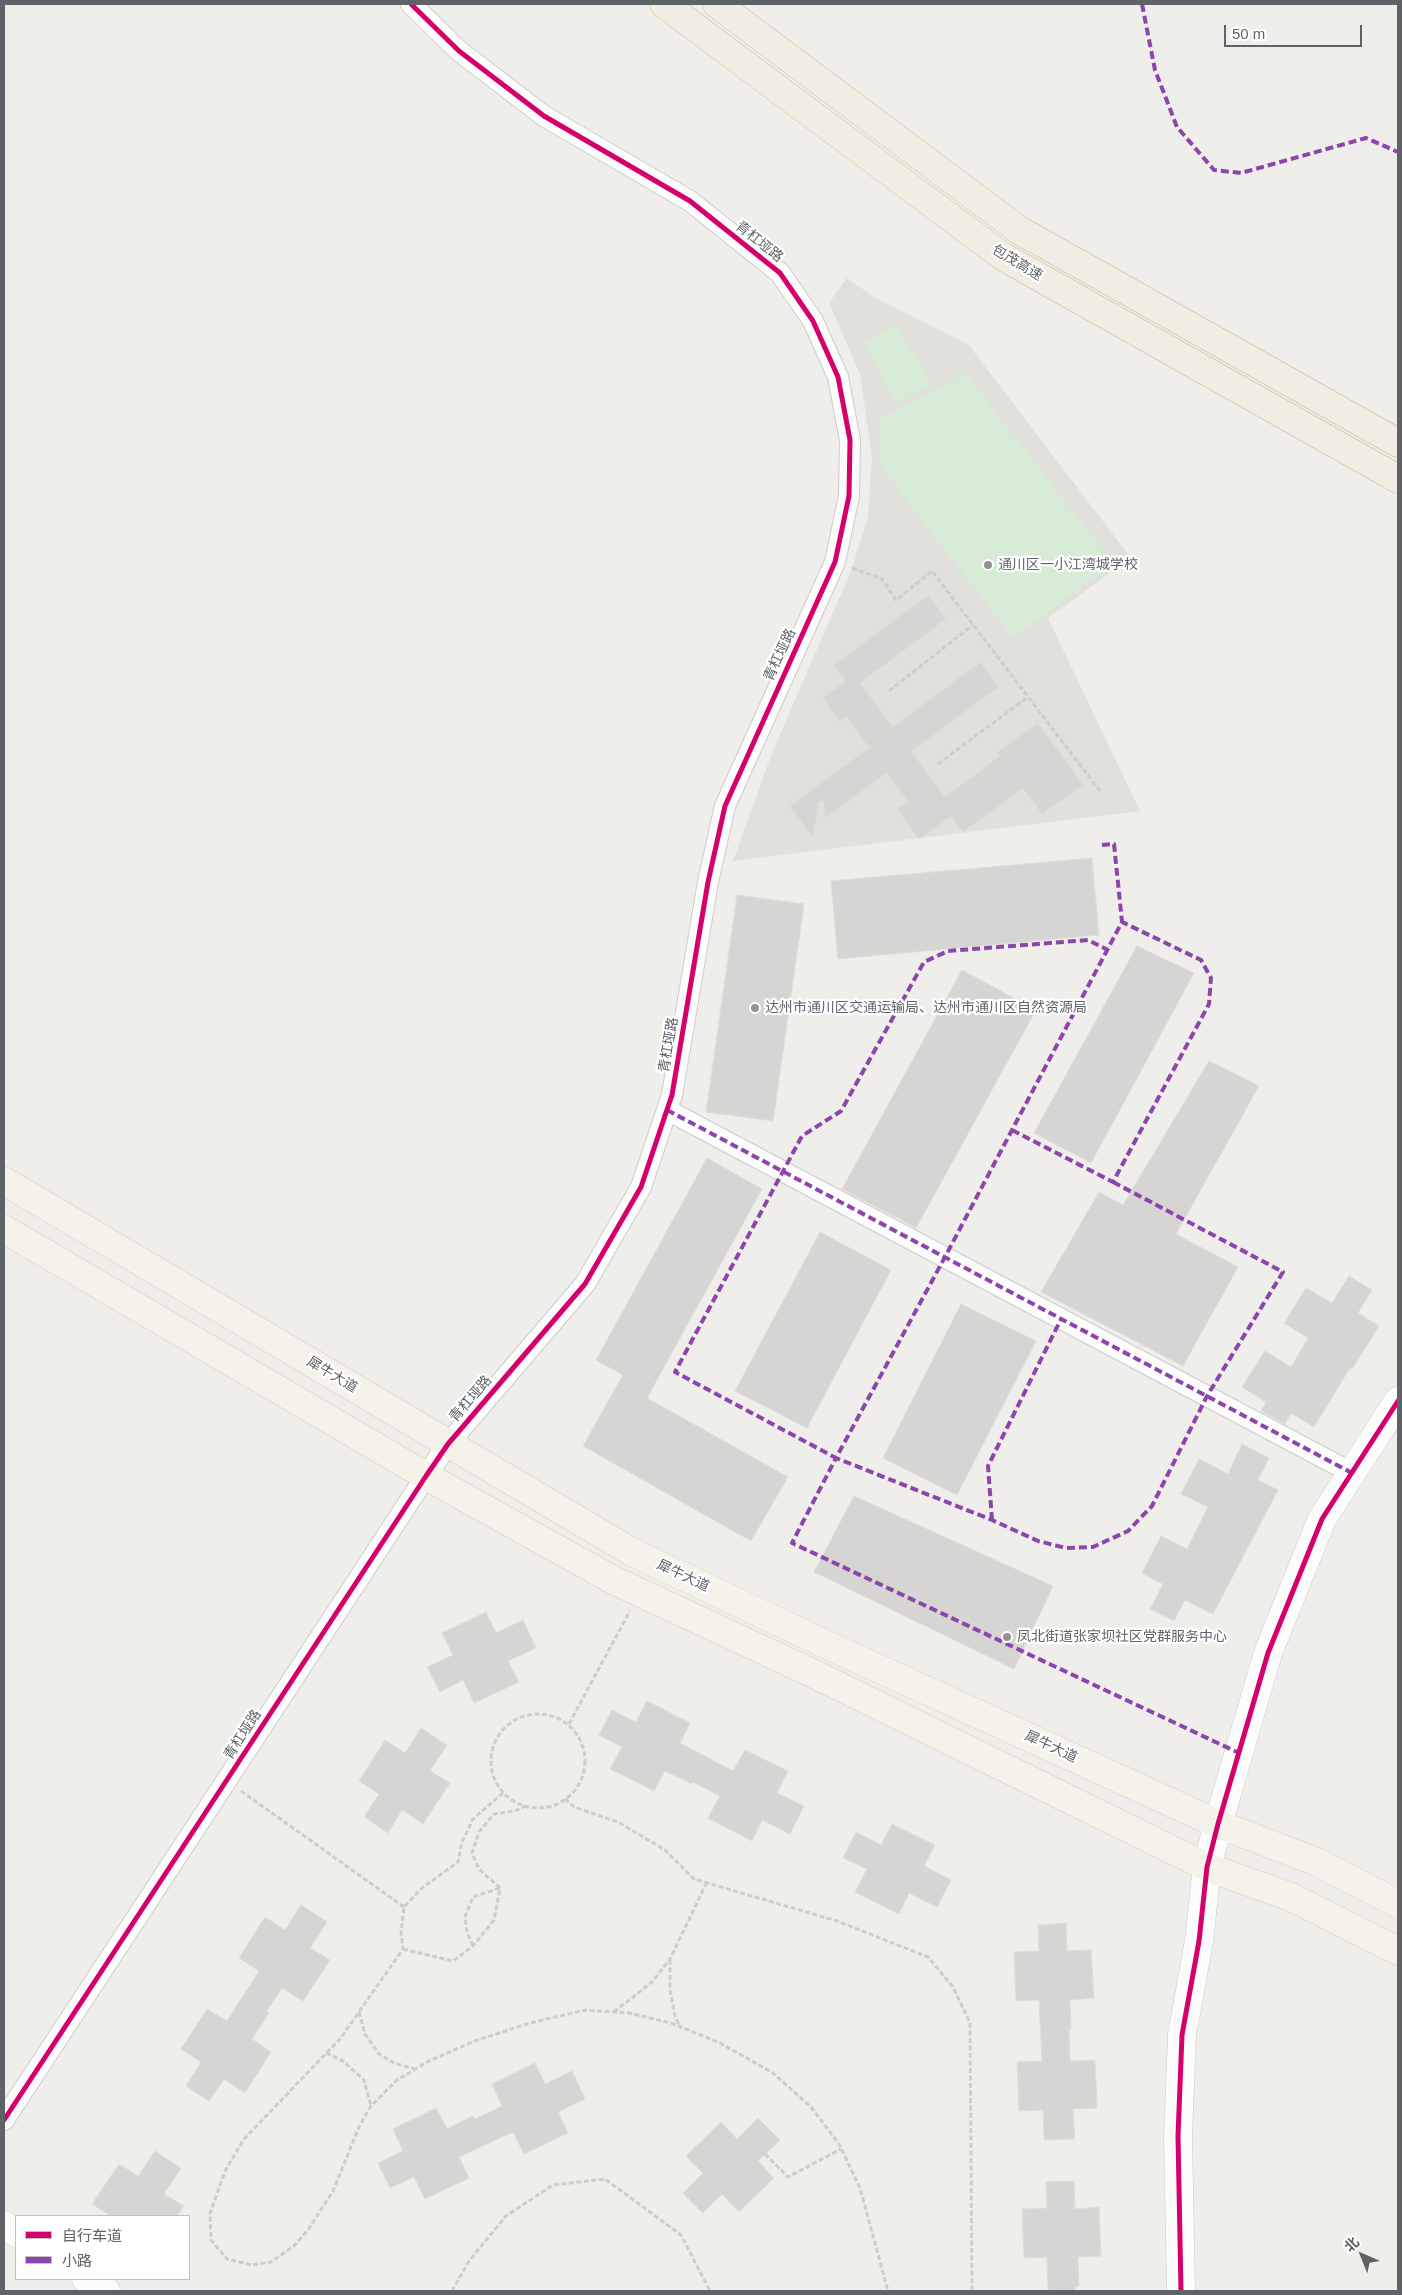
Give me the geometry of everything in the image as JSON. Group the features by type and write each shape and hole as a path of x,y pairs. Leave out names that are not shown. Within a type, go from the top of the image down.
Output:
{"highway":[{"name":"包茂高速","path":"664,4 1002,256 1398,479"},
{"path":"717,4 1019,230 1398,443"}],"main road":[{"name":"犀牛大道","path":"4,1181 632,1552 832,1647 1218,1824 1316,1862 1398,1904"},
{"path":"4,1229 426,1476 613,1580 812,1673 1207,1867 1291,1898 1398,1952"}],"street":[{"name":"青杠垭路","path":"4,2120 426,1476 448,1444 585,1284 642,1187 672,1096 708,882 725,806 835,562 848,496 850,440 838,377 813,321 780,273 690,201 544,116 459,51 411,4"},
{"path":"667,1110 1352,1473"},
{"path":"1180,2291 1178,2136 1182,2035 1199,1941 1207,1867 1268,1653 1322,1519 1398,1402"},
{"path":"4,2225 15,2232"},
{"path":"88,2280 106,2291"}],"path":[{"path":"835,562 882,579 896,600 932,572 1100,791"},
{"path":"889,691 973,625"},
{"path":"938,764 1028,697"},
{"path":"569,1724 640,1593"},
{"path":"540,1713 555,1716 569,1724 579,1736 585,1750 585,1766 581,1780 565,1800 545,1808 515,1803 503,1793 494,1780 490,1764 492,1748 499,1734 510,1723 524,1715 540,1713"},
{"path":"226,1781 404,1907"},
{"path":"503,1793 473,1818 462,1842 458,1862 422,1888 404,1907 401,1933 403,1948 340,2039 260,2120 244,2139 226,2169 210,2214 211,2240 227,2259 252,2265 271,2262 294,2246 308,2230 333,2191 359,2126 371,2106 397,2080 415,2069 475,2041 530,2023 585,2010 629,2013 681,2027 720,2043 774,2073 811,2107 842,2149 860,2188 888,2291"},
{"path":"565,1800 574,1807 618,1822 665,1850 694,1879 837,1921 928,1957 953,1988 970,2023 972,2291"},
{"path":"500,1888 479,1869 472,1853 479,1832 494,1814 515,1811 526,1806"},
{"path":"614,2012 652,1982 670,1959 707,1882"},
{"path":"403,1948 453,1961 474,1946 494,1920 500,1888"},
{"path":"474,1946 467,1932 465,1917 473,1897 500,1888"},
{"path":"670,1959 670,1990 675,2016 681,2027"},
{"path":"358,2011 365,2034 380,2054 394,2063 415,2069"},
{"path":"326,2053 343,2061 364,2080 371,2106"},
{"path":"765,2154 788,2177 842,2149"},
{"path":"452,2291 469,2261 506,2216 553,2185 605,2179 681,2235 710,2291"}],"shaded area":[{"name":"通川区一小江湾城学校","path":"847,278 874,297 968,344 1131,558 1048,618 1140,811 733,861 772,753 851,571 868,517 872,457 860,374 829,303"}],"green space":[{"path":"897,325 931,385 898,404 864,343"},
{"path":"965,373 1114,563 1013,638 882,469 878,420"}],"building":[{"path":"929,595 946,619 860,683 893,727 981,662 999,687 911,751 945,797 1000,756 997,752 1038,723 1083,785 1042,814 1023,788 963,832 951,816 919,839 897,809 908,801 887,773 825,818 824,802 819,801 813,837 790,806 869,748 846,716 839,721 823,698 846,681 834,665"},
{"path":"1092,858 1099,935 838,959 831,881"},
{"name":"达州市通川区交通运输局、达州市通川区自然资源局","path":"737,895 804,904 773,1121 706,1112"},
{"path":"1137,946 1194,973 1091,1163 1034,1133"},
{"path":"962,970 1036,1010 916,1228 842,1189"},
{"path":"1209,1061 1259,1086 1176,1234 1238,1267 1183,1366 1041,1292 1099,1192 1123,1205"},
{"path":"707,1158 762,1189 647,1398 788,1477 751,1541 583,1446 623,1375 596,1360"},
{"path":"820,1232 891,1270 807,1428 735,1391"},
{"path":"1349,1276 1372,1290 1358,1313 1379,1326 1352,1369 1350,1368 1314,1427 1291,1413 1285,1424 1261,1411 1266,1402 1242,1387 1265,1351 1291,1367 1308,1338 1284,1323 1306,1288 1332,1303"},
{"path":"961,1304 1036,1341 957,1495 883,1458"},
{"path":"1242,1444 1269,1458 1258,1480 1278,1490 1213,1614 1185,1600 1174,1621 1150,1609 1163,1584 1142,1573 1161,1536 1187,1549 1208,1507 1181,1494 1199,1459 1228,1474"},
{"path":"854,1496 1053,1586 1014,1669 814,1572"},
{"path":"486,1612 496,1633 523,1620 536,1648 508,1661 519,1682 474,1703 463,1680 440,1692 427,1667 453,1655 442,1633"},
{"path":"647,1701 690,1723 680,1743 733,1771 745,1750 788,1771 777,1793 804,1806 790,1834 762,1820 752,1841 708,1818 720,1796 693,1782 692,1784 665,1771 654,1791 610,1769 622,1747 599,1735 612,1710 636,1722"},
{"path":"421,1728 447,1745 430,1771 450,1783 423,1824 402,1810 388,1833 364,1817 379,1794 359,1781 385,1740 405,1753"},
{"path":"892,1824 935,1845 924,1866 951,1880 937,1907 909,1893 899,1914 855,1892 867,1869 843,1858 856,1832 881,1845"},
{"path":"301,1905 327,1922 310,1948 330,1960 303,2001 282,1988 266,2012 269,2013 252,2039 271,2052 245,2093 224,2079 209,2101 186,2086 201,2062 181,2049 207,2009 227,2021 259,1971 239,1958 265,1917 285,1930"},
{"path":"1066,1923 1067,1951 1091,1950 1094,1998 1070,2000 1070,2061 1095,2060 1097,2108 1073,2109 1075,2139 1044,2140 1043,2110 1019,2111 1017,2062 1042,2061 1039,2000 1016,2001 1014,1952 1039,1951 1038,1925"},
{"path":"535,2063 545,2084 572,2071 585,2099 558,2112 568,2133 524,2154 513,2132 459,2157 469,2178 425,2199 414,2177 390,2188 378,2163 403,2151 393,2129 436,2108 447,2129 473,2116 475,2119 502,2106 492,2084"},
{"path":"758,2118 780,2140 758,2161 774,2178 739,2212 722,2194 703,2213 683,2193 703,2173 686,2156 721,2122 737,2139"},
{"path":"155,2151 181,2168 164,2194 184,2206 178,2215 109,2215 92,2204 119,2164 138,2176"},
{"path":"1074,2181 1075,2209 1099,2207 1101,2256 1078,2257 1079,2286 1075,2287 1075,2291 1048,2291 1047,2257 1024,2258 1022,2209 1047,2208 1046,2182"}],"marked path":[{"path":"1142,4 1155,70 1177,127 1214,170 1241,173 1366,138 1398,152"},
{"path":"1102,845 1114,844 1122,922 1012,1130 945,1257 836,1458 675,1372 802,1136 841,1111 924,962 948,951 1088,940 1108,950"},
{"path":"1012,1130 1113,1182 1209,1004 1211,978 1201,960 1122,922"},
{"path":"667,1110 1352,1473"},
{"path":"1113,1182 1283,1272 1207,1396 1152,1506 1128,1531 1093,1547 1066,1548 1038,1541 992,1520 836,1458 792,1543 1239,1753"},
{"path":"992,1520 988,1466 1061,1319"}],"cycle path":[{"path":"4,2120 426,1476 448,1444 585,1284 641,1187 672,1095 708,882 725,806 835,562 849,496 850,440 838,377 813,321 780,273 690,201 544,116 459,51 411,4"},
{"path":"1181,2291 1178,2136 1182,2035 1199,1941 1207,1867 1268,1653 1322,1519 1398,1401"}],"place":[{"name":"通川区一小江湾城学校","path":"988,565"},
{"name":"达州市通川区交通运输局、达州市通川区自然资源局","path":"755,1008"},
{"name":"凤北街道张家坝社区党群服务中心","path":"1007,1637"}]}
